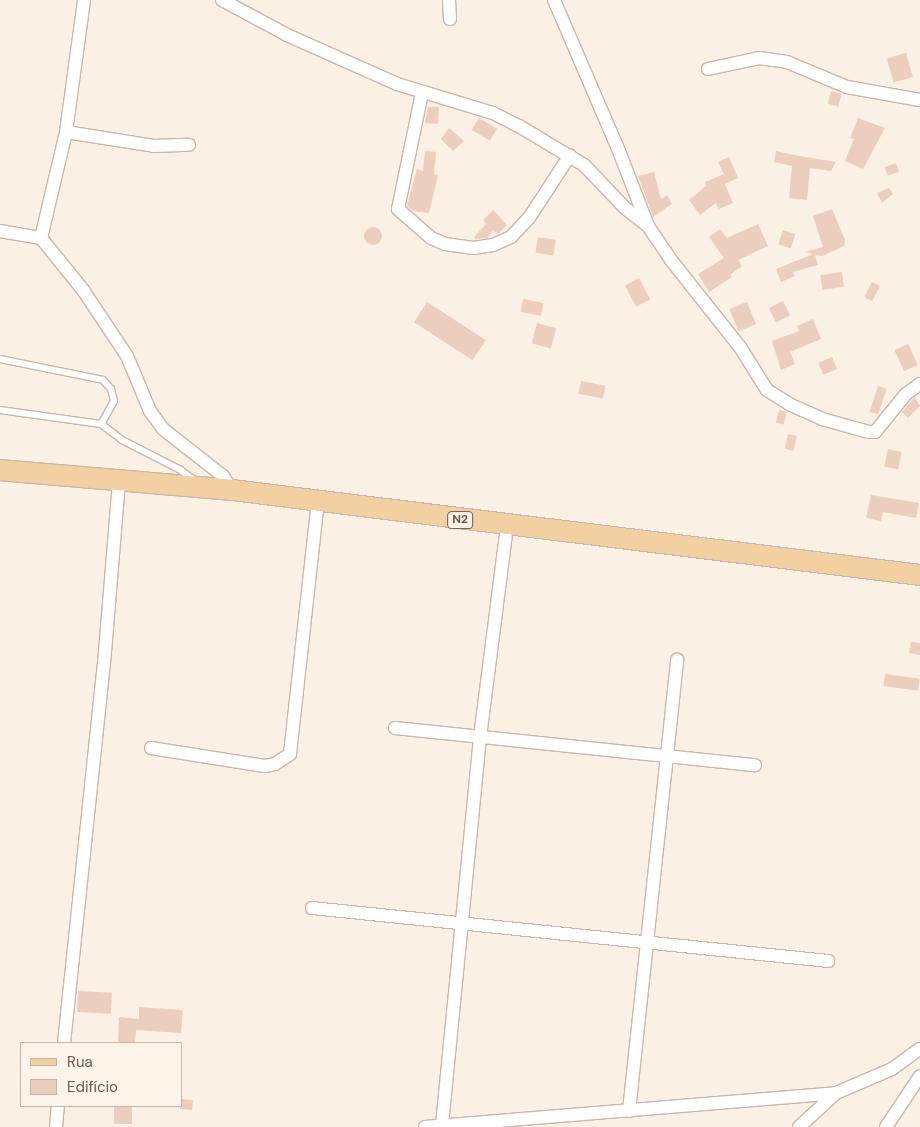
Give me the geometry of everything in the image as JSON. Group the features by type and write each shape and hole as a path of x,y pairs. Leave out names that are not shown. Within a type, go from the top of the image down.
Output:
{"main road":[{"name":"N2","path":"0,470 232,490 507,526 920,575"}],"street":[{"path":"41,238 66,132 84,0"},
{"path":"222,0 287,35 422,93 493,113 570,155 648,226 775,397 822,419 875,432 906,394 920,384"},
{"path":"449,0 450,19"},
{"path":"554,0 618,146 648,226"},
{"path":"708,69 759,58 787,62 847,87 920,100"},
{"path":"422,93 398,209 431,238 445,244 474,248 494,245 511,237 529,218 570,155"},
{"path":"66,132 154,146 190,145"},
{"path":"0,231 41,238 83,290 127,356 150,411 163,429 222,476 232,490"},
{"path":"64,1042 104,664 119,481"},
{"path":"151,748 265,766 276,764 290,754 318,502"},
{"path":"442,1125 460,921 480,737 507,526"},
{"path":"629,1111 677,660"},
{"path":"395,728 755,766"},
{"path":"312,908 460,921 828,961"},
{"path":"425,1127 836,1093 892,1069 920,1049"},
{"path":"886,1127 920,1076"},
{"path":"799,1127 836,1093"},
{"path":"56,1127 58,1107"}],"lane":[{"path":"0,359 103,380 111,389 114,401 101,424"},
{"path":"0,410 101,424 122,440 179,469 206,489"}],"building":[{"path":"906,53 913,77 894,83 887,59"},
{"path":"831,91 842,94 838,106 828,104"},
{"path":"428,107 439,107 438,124 425,123"},
{"path":"479,118 497,129 490,141 472,130"},
{"path":"858,118 885,128 863,169 845,161 854,139 850,138"},
{"path":"449,128 464,141 453,151 441,139"},
{"path":"425,151 436,152 434,174 438,175 429,213 413,211 407,206 417,169 423,171"},
{"path":"776,151 836,162 831,171 810,168 807,200 789,198 792,166 774,162"},
{"path":"729,157 738,178 725,184 733,203 719,209 716,203 700,215 689,200 706,186 705,182 724,174 718,162"},
{"path":"896,163 899,171 888,176 885,167"},
{"path":"654,172 661,199 667,195 672,204 653,217 638,176"},
{"path":"889,188 893,194 882,203 877,193"},
{"path":"832,209 845,240 844,246 822,256 815,255 818,265 793,272 795,276 781,282 776,269 813,254 805,252 823,247 813,216"},
{"path":"493,210 507,225 498,234 493,231 487,238 476,239 474,237 486,224 483,220"},
{"path":"758,224 768,246 738,260 742,266 730,275 732,277 709,292 698,274 724,258 709,237 720,229 727,238"},
{"path":"373,227 379,230 382,236 379,242 373,245 367,242 364,236 367,230"},
{"path":"783,230 795,234 791,248 778,244"},
{"path":"538,237 556,240 553,256 535,253"},
{"path":"842,272 844,287 822,290 820,275"},
{"path":"639,278 650,299 636,307 625,286"},
{"path":"872,282 880,286 872,301 864,297"},
{"path":"523,299 544,303 541,316 521,312"},
{"path":"783,301 790,315 776,323 769,308"},
{"path":"427,302 486,340 473,360 414,322"},
{"path":"747,302 756,324 738,331 729,309"},
{"path":"813,319 821,339 790,352 795,364 781,370 772,341 799,331 797,326"},
{"path":"537,323 556,328 551,348 532,343"},
{"path":"908,344 918,365 904,371 894,350"},
{"path":"832,357 837,369 823,375 818,363"},
{"path":"581,381 606,386 603,399 579,394"},
{"path":"878,386 887,389 878,414 870,412"},
{"path":"915,397 920,406 908,418 902,412"},
{"path":"779,410 787,412 784,425 776,423"},
{"path":"788,434 797,436 793,451 785,449"},
{"path":"888,449 902,452 898,470 884,467"},
{"path":"871,495 919,503 916,518 883,512 881,521 866,518"},
{"path":"911,642 920,643 920,655 909,653"},
{"path":"885,674 920,679 918,691 883,686"},
{"path":"78,991 112,993 111,1014 77,1012"},
{"path":"139,1007 183,1010 181,1033 136,1030 135,1042 118,1042 119,1017 139,1019"},
{"path":"182,1099 193,1100 192,1110 180,1109"},
{"path":"114,1107 132,1107 132,1124 114,1124"}]}
